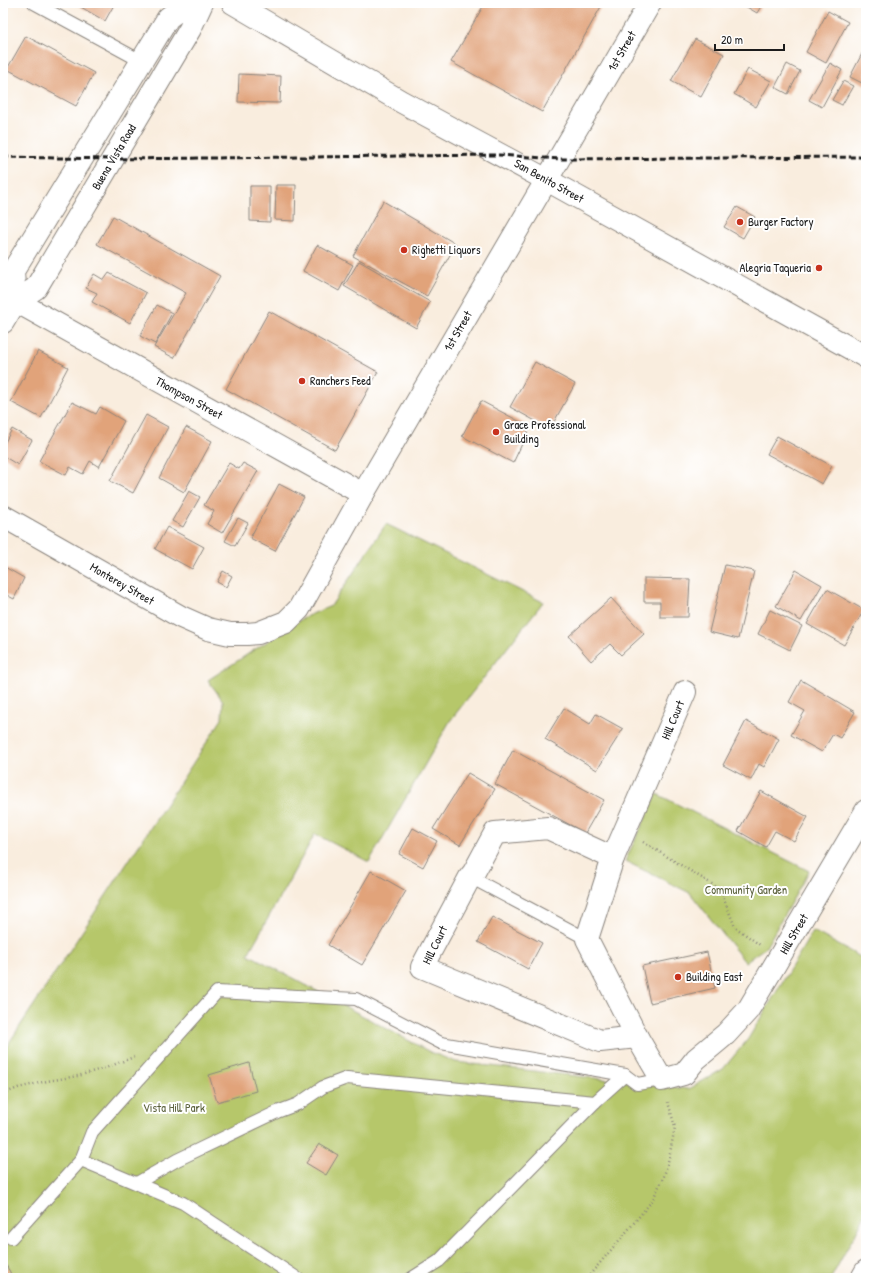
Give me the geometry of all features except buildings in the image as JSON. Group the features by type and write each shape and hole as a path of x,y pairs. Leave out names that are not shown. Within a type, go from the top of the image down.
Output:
{"street":[{"path":"9,298 13,271 168,18 188,3"},
{"name":"Buena Vista Road","path":"3,322 9,298 36,288 190,29 202,3"},
{"name":"San Benito Street","path":"233,3 402,102 547,180 866,357"},
{"name":"1st Street","path":"247,634 258,633 286,622 299,609 363,494 650,3"},
{"name":"Thompson Street","path":"9,298 363,494"},
{"name":"Monterey Street","path":"3,516 181,617 208,629 230,634 247,634"},
{"name":"Hill Court","path":"587,939 613,858 685,692"},
{"name":"Hill Street","path":"662,1080 684,1074 696,1059 726,1034 748,1010 866,811"},
{"name":"Hill Court","path":"613,858 548,828 495,833 422,967 600,1041 637,1036"},
{"path":"587,939 637,1036 662,1080"},
{"path":"862,1278 866,1271"}],"lane":[{"path":"34,3 142,61"},
{"path":"470,877 587,939"},
{"path":"11,1238 81,1160 92,1132 217,992 356,999 441,1043 625,1075 637,1084 662,1080"},
{"path":"412,1278 439,1261 595,1102 625,1075"},
{"path":"137,1184 177,1160 277,1112 298,1104 323,1087 348,1078 595,1102"},
{"path":"81,1160 183,1203 297,1278"}],"path":[{"path":"625,831 720,889 735,927 779,960"},
{"path":"3,1094 18,1088 47,1081 78,1076 108,1067 136,1056"},
{"path":"587,1278 652,1201 664,1176 675,1127 662,1080"}],"green space":[{"name":"Vista Hill Park","path":"386,524 543,602 450,721 369,862 315,834 248,954 430,1052 456,1062 689,1089 723,1069 748,1039 813,931 866,960 866,1214 831,1278 3,1278 3,1052 222,719 223,701 208,680 305,617 331,606"},
{"name":"Community Garden","path":"657,794 809,871 766,947 745,962 690,893 625,861"}],"railway":[{"path":"3,157 113,159 499,155 560,159 866,157"}],"place":[{"name":"Burger Factory","path":"740,222"},
{"name":"Righetti Liquors","path":"404,250"},
{"name":"Alegria Taqueria","path":"819,268"},
{"name":"Ranchers Feed","path":"302,381"},
{"name":"Grace Professional Building","path":"496,432"},
{"name":"Building East","path":"678,977"}]}
